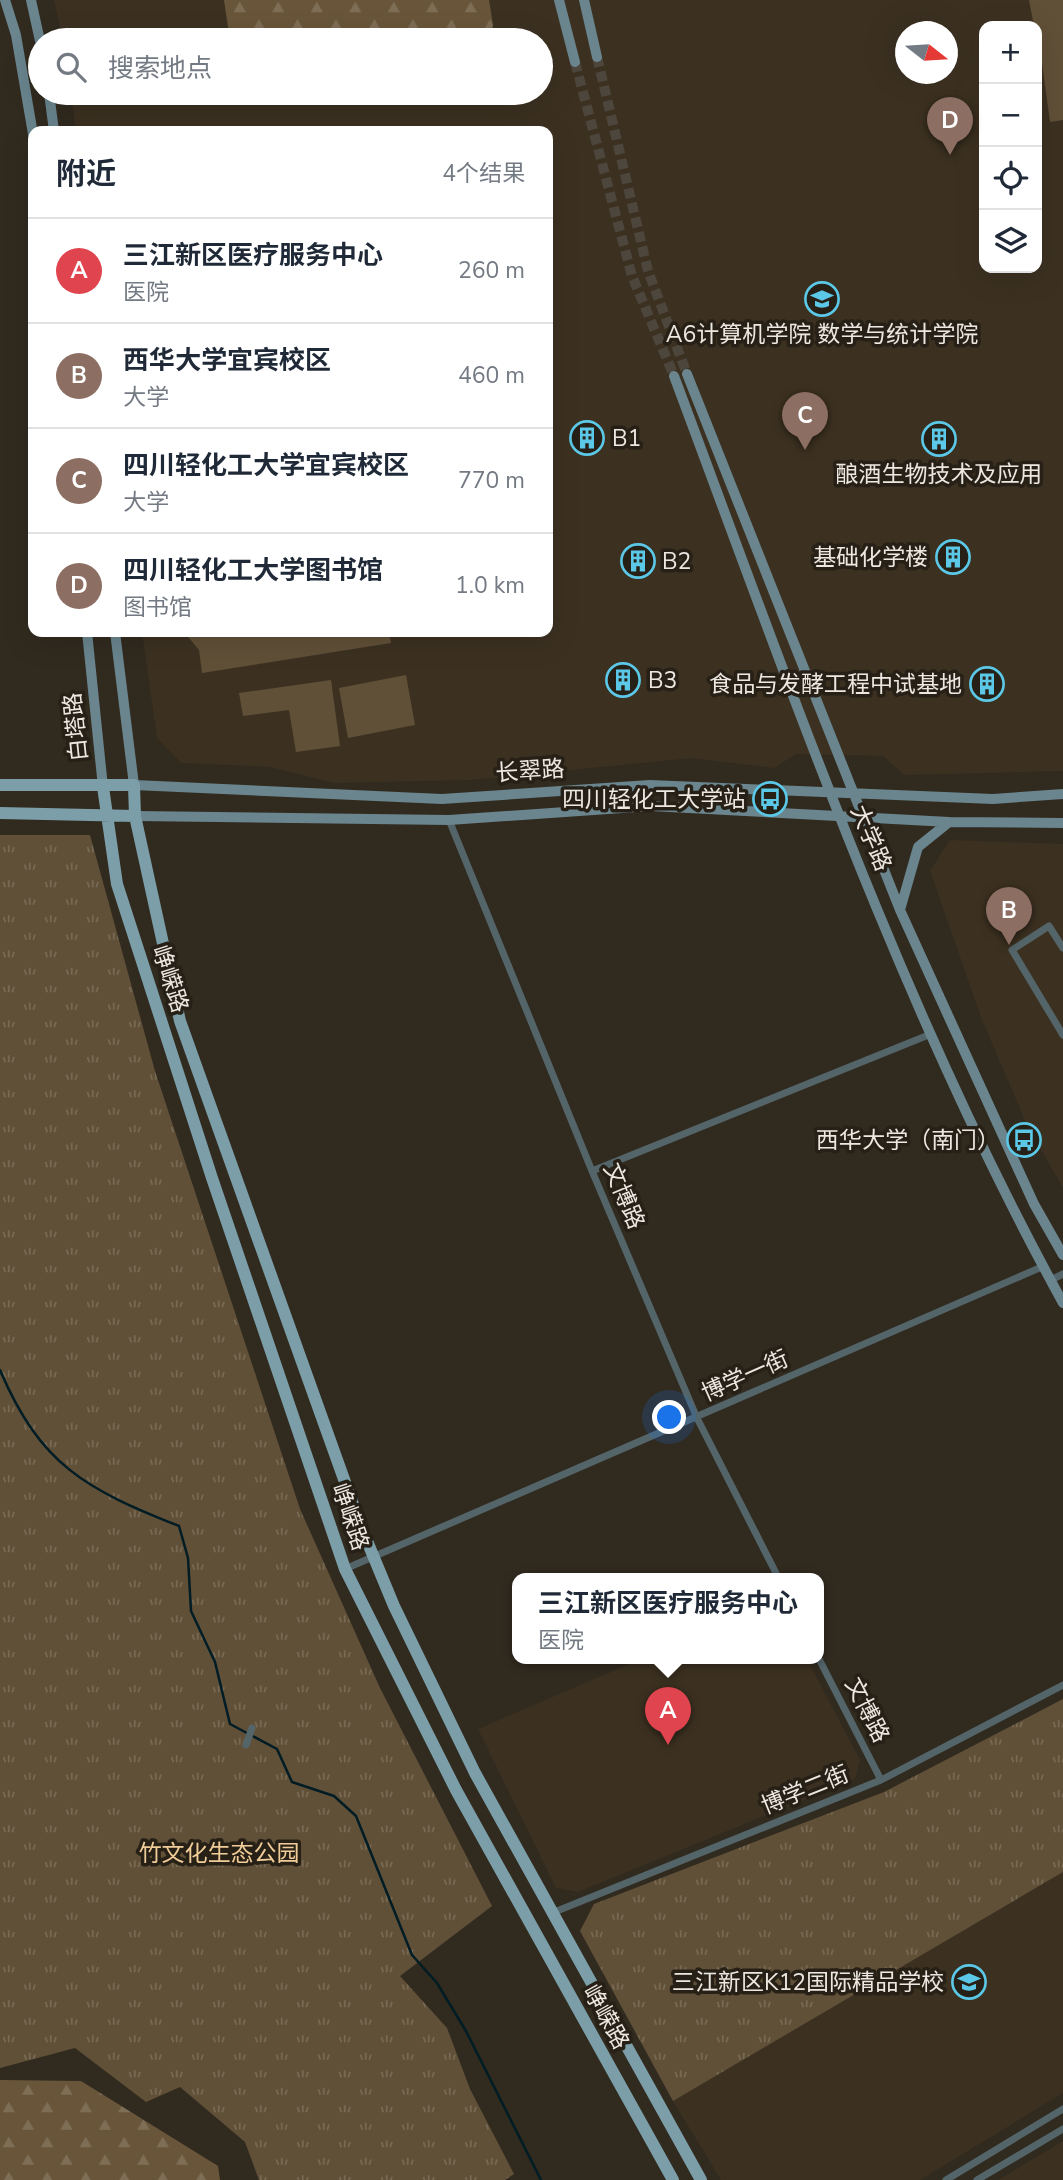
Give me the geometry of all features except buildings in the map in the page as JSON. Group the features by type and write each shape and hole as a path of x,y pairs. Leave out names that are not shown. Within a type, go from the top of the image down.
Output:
{"main road":[{"path":"5,0 16,35 28,105"},
{"path":"30,0 37,28"},
{"path":"559,0 575,62"},
{"path":"584,0 597,57"},
{"path":"28,105 32,126"},
{"path":"51,105 53,126"},
{"name":"大学路","path":"687,374 900,911 1034,1204 1063,1255"},
{"name":"大学路","path":"674,376 838,815 931,1034 1062,1301"},
{"name":"白塔路","path":"88,637 105,817"},
{"path":"117,637 134,785 135,816"},
{"name":"长翠路","path":"0,785 134,785 442,799 650,785 993,799 1063,793"},
{"name":"长翠路","path":"0,813 105,817 449,820 651,806 949,822 1063,823"},
{"name":"峥嵘路","path":"135,816 180,1021 360,1524 394,1606 475,1773 701,2180"},
{"name":"峥嵘路","path":"105,817 117,884 216,1192 345,1569 456,1790 673,2180"},
{"path":"900,911 918,847 949,822"}],"street":[{"name":"文博路","path":"449,820 592,1171 698,1418 776,1573"},
{"path":"1063,948 1049,926 1012,950 1063,1035"},
{"path":"592,1171 931,1034"},
{"name":"博学一街","path":"345,1569 1044,1266"},
{"path":"1051,1280 1063,1274"},
{"name":"文博路","path":"822,1664 881,1780"},
{"name":"博学二街","path":"552,1913 881,1780 1063,1685"},
{"path":"246,1745 252,1728"},
{"path":"946,2180 1063,2109"},
{"path":"978,2180 1063,2129"}],"shaded area":[{"path":"54,0 1063,0 1063,771 904,775 883,756 796,754 774,768 692,758 470,780 334,783 270,767 181,763 157,738 143,637 553,637 553,126 75,126 73,105 553,105 553,28 60,28"},
{"path":"950,840 1063,844 1063,1188 1027,1125 982,1020 930,871"},
{"path":"629,1664 810,1664 860,1760 855,1779 578,1892 556,1888 478,1729"},
{"name":"三江新区K12国际精品学校","path":"1063,1872 1063,2093 920,2180 721,2180 673,2101"},
{"path":"1063,2141 1063,2180 998,2180"}],"green space":[{"path":"224,0 489,0 493,25 492,28 228,28"},
{"path":"1029,0 1063,0 1063,120 1050,122 1042,63 1042,21 1033,21"},
{"path":"188,637 390,637 391,643 202,673 199,650"},
{"path":"406,675 415,725 348,738 339,688"},
{"path":"331,680 340,746 296,752 289,710 243,716 239,693"},
{"name":"竹文化生态公园","path":"0,835 90,835 155,1071 300,1509 380,1688 492,1906 400,1976 447,2028 470,2089 514,2174 505,2180 259,2180 245,2142 180,2087 146,2102 75,2048 0,2068"},
{"path":"1063,1699 1063,1872 673,2101 580,1931 594,1904 884,1792"},
{"path":"0,2080 81,2081 218,2166 220,2180 0,2180"}],"waterway":[{"path":"0,1370 32,1430 50,1452 70,1470 118,1500 179,1526 188,1558 191,1611 215,1662 230,1724 277,1749 292,1782 334,1796 356,1816 412,1955 437,1983 466,2031 541,2180"}],"tunnel":[{"path":"597,57 648,271 687,374"},
{"path":"575,62 632,276 674,376"}],"place":[{"name":"四川轻化工大学图书馆","path":"950,155"},
{"name":"A6计算机学院 数学与统计学院","path":"822,299"},
{"name":"B1","path":"587,438"},
{"name":"酿酒生物技术及应用","path":"939,439"},
{"name":"四川轻化工大学宜宾校区","path":"805,450"},
{"name":"基础化学楼","path":"953,557"},
{"name":"B2","path":"638,561"},
{"name":"B3","path":"623,680"},
{"name":"食品与发酵工程中试基地","path":"987,684"},
{"name":"四川轻化工大学站","path":"770,799"},
{"name":"西华大学宜宾校区","path":"1009,945"},
{"name":"西华大学（南门）","path":"1024,1140"},
{"name":"三江新区医疗服务中心","path":"668,1745"},
{"name":"三江新区K12国际精品学校","path":"969,1982"}]}
